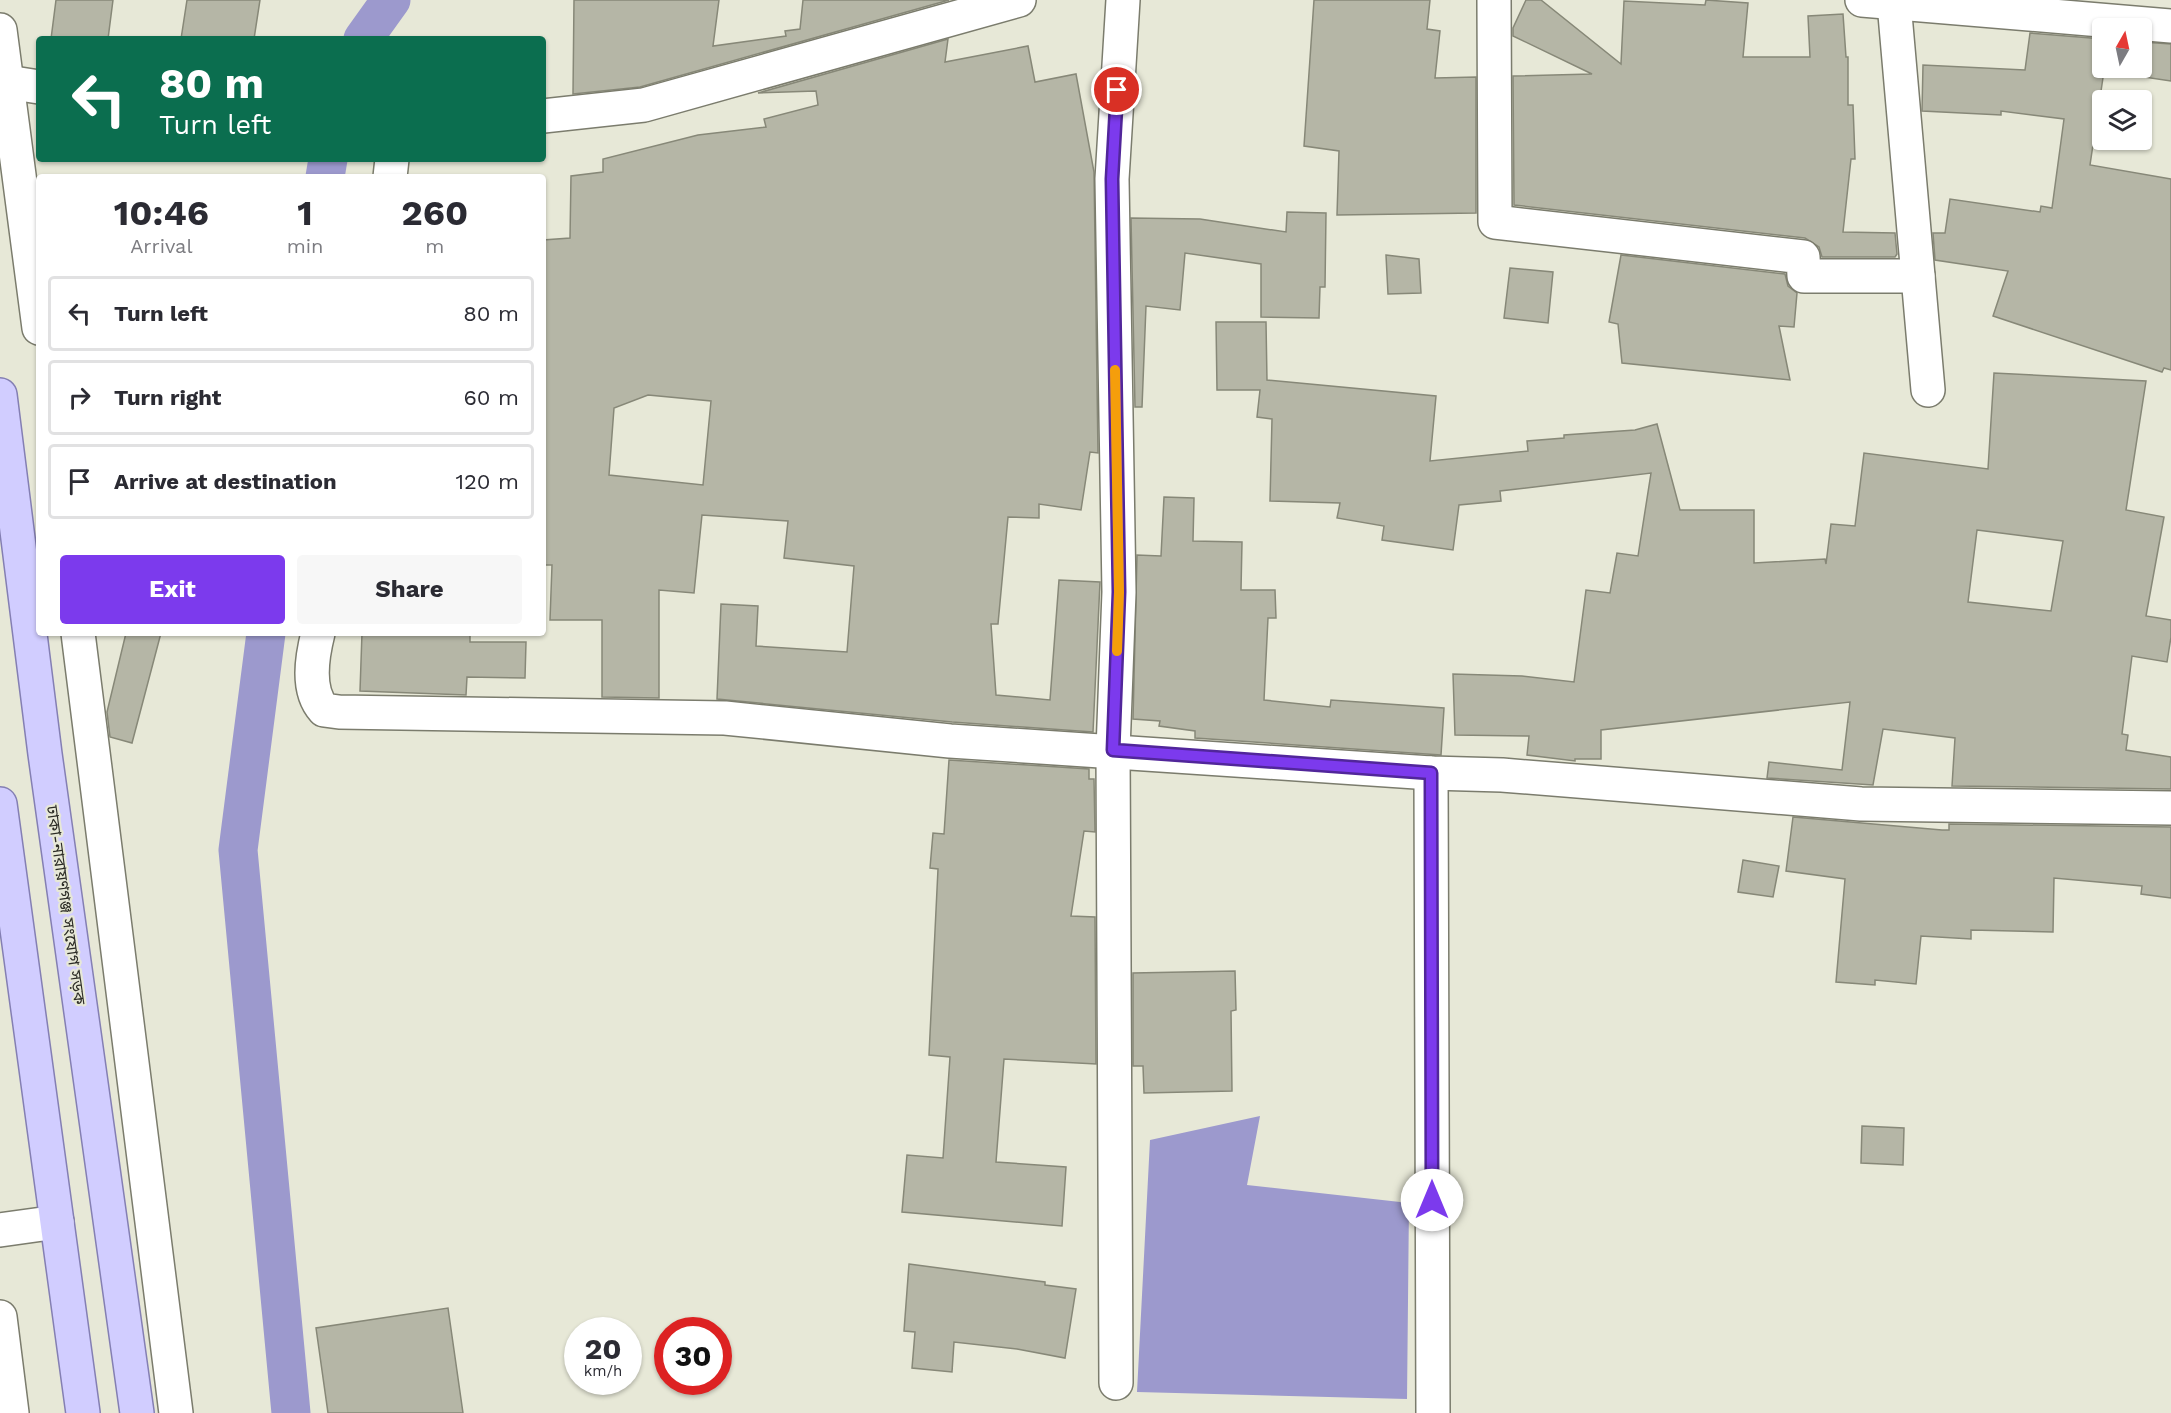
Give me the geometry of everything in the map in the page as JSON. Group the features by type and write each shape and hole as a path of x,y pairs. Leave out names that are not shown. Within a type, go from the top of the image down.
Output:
{"main road":[{"name":"ঢাকা-নারায়ণগঞ্জ সংযোগ সড়ক","path":"0,396 45,754 137,1413"},
{"path":"0,804 83,1413"}],"street":[{"path":"546,116 644,105 1019,0"},
{"path":"1116,1383 1113,750 1119,592 1112,179 1123,0"},
{"path":"1494,0 1495,222 1803,257 1804,276 1918,276"},
{"path":"1928,390 1918,276 1878,1 2171,26"},
{"path":"0,30 36,305"},
{"path":"7,82 36,87"},
{"path":"78,636 176,1413"},
{"path":"317,636 312,657 315,700 324,710 339,712 725,718 950,741 1113,750 1431,773 1502,775 1861,804 2171,808"},
{"path":"1431,773 1433,1413"},
{"path":"0,1230 57,1222"},
{"path":"0,1317 12,1413"}],"shaded area":[{"path":"1260,1116 1247,1185 1409,1203 1407,1399 1137,1392 1150,1140"}],"building":[{"path":"56,0 113,0 108,36 51,36"},
{"path":"187,0 260,0 254,36 181,36"},
{"path":"574,0 719,0 713,46 786,36 785,31 800,29 803,0 949,0 640,87 573,94"},
{"path":"1314,0 1430,0 1427,29 1440,31 1435,78 1476,77 1476,213 1337,215 1339,151 1304,146"},
{"path":"1526,0 1541,0 1621,64 1624,1 1705,5 1706,0 1748,3 1743,57 1810,57 1808,16 1843,14 1846,57 1848,57 1848,105 1853,105 1855,159 1851,159 1843,232 1895,233 1897,254 1895,257 1822,257 1819,247 1805,238 1514,205 1513,76 1592,74 1513,36 1513,28"},
{"path":"2030,33 2092,38 2092,78 2103,78 2101,90 2092,90 2092,150 2090,165 2171,179 2171,370 2164,368 2162,372 1993,316 2008,271 1935,260 1933,233 1945,233 1950,199 2040,212 2041,206 2052,208 2064,119 2001,111 2001,115 1922,111 1923,65 2025,70"},
{"path":"948,39 945,62 1028,46 1035,82 1076,74 1094,172 1098,453 1090,452 1081,510 1039,504 1039,518 1008,517 998,624 991,624 996,695 1050,700 1059,580 1100,582 1093,732 952,722 717,699 721,604 758,606 756,646 847,652 854,566 784,558 788,521 702,515 694,593 659,590 659,698 602,697 602,620 550,620 552,565 546,565 546,240 570,238 571,176 603,172 603,159 698,135 766,127 764,119 818,105 816,91 758,93","holes":["648,395 711,401 703,485 609,475 614,408"]},
{"path":"2152,43 2171,44 2171,81 2151,78"},
{"path":"1287,212 1326,213 1325,287 1320,287 1319,318 1261,317 1261,264 1185,253 1180,310 1146,306 1142,407 1135,407 1131,218 1200,219 1286,232"},
{"path":"1386,255 1419,259 1421,293 1388,294"},
{"path":"1621,255 1785,274 1788,286 1797,293 1794,327 1779,326 1790,380 1622,363 1618,324 1609,322"},
{"path":"1510,268 1553,272 1548,323 1504,318"},
{"path":"1216,322 1266,322 1267,380 1436,396 1430,461 1528,451 1527,441 1564,438 1564,435 1635,430 1657,424 1680,510 1754,510 1754,563 1825,559 1826,564 1831,524 1855,526 1864,453 1988,469 1994,373 2146,381 2126,510 2164,517 2146,616 2171,620 2171,637 2167,662 2132,656 2122,734 2128,735 2126,750 2171,757 2171,789 1952,786 1955,738 1883,729 1873,785 1767,778 1769,762 1842,770 1850,702 1601,730 1601,759 1575,759 1575,761 1527,755 1529,736 1455,735 1453,674 1522,676 1574,682 1586,590 1610,593 1617,553 1638,556 1651,473 1500,491 1501,501 1459,505 1453,550 1382,540 1384,526 1337,518 1340,503 1270,501 1272,419 1257,417 1260,390 1217,390","holes":["1977,530 2063,541 2051,611 1968,602"]},
{"path":"1164,497 1194,498 1193,541 1242,542 1241,590 1275,590 1276,618 1268,618 1264,700 1330,707 1331,700 1444,708 1441,755 1195,738 1195,731 1159,726 1160,721 1133,719 1137,555 1161,556"},
{"path":"125,636 160,636 132,743 110,737 107,712"},
{"path":"362,636 470,636 470,642 526,642 525,678 467,677 466,695 360,691"},
{"path":"949,760 1089,769 1089,779 1094,779 1095,832 1084,831 1071,916 1095,917 1096,1064 1004,1059 996,1162 1066,1167 1062,1226 902,1212 907,1155 943,1158 950,1057 929,1055 938,869 930,868 933,833 944,834"},
{"path":"1793,817 1942,830 1949,830 1949,824 2171,827 2171,898 2141,894 2142,886 2054,878 2053,932 1971,930 1971,939 1921,936 1916,984 1875,980 1875,985 1836,982 1845,879 1786,871"},
{"path":"1743,860 1779,866 1773,897 1738,892"},
{"path":"1235,971 1236,1010 1231,1011 1232,1091 1144,1093 1143,1066 1133,1066 1133,973"},
{"path":"1862,1126 1904,1128 1903,1165 1861,1163"},
{"path":"909,1264 1045,1282 1045,1285 1076,1289 1065,1358 1017,1349 954,1342 952,1372 912,1368 915,1332 904,1331"},
{"path":"448,1308 463,1413 328,1413 316,1328"}],"waterway":[{"path":"365,36 391,0"},
{"path":"326,174 328,162"},
{"path":"266,636 238,850 291,1413"}],"slow traffic":[{"path":"1115,370 1119,592 1117,651"}],"route":[{"path":"1117,90 1112,179 1119,592 1113,750 1431,773 1432,1200"}]}
